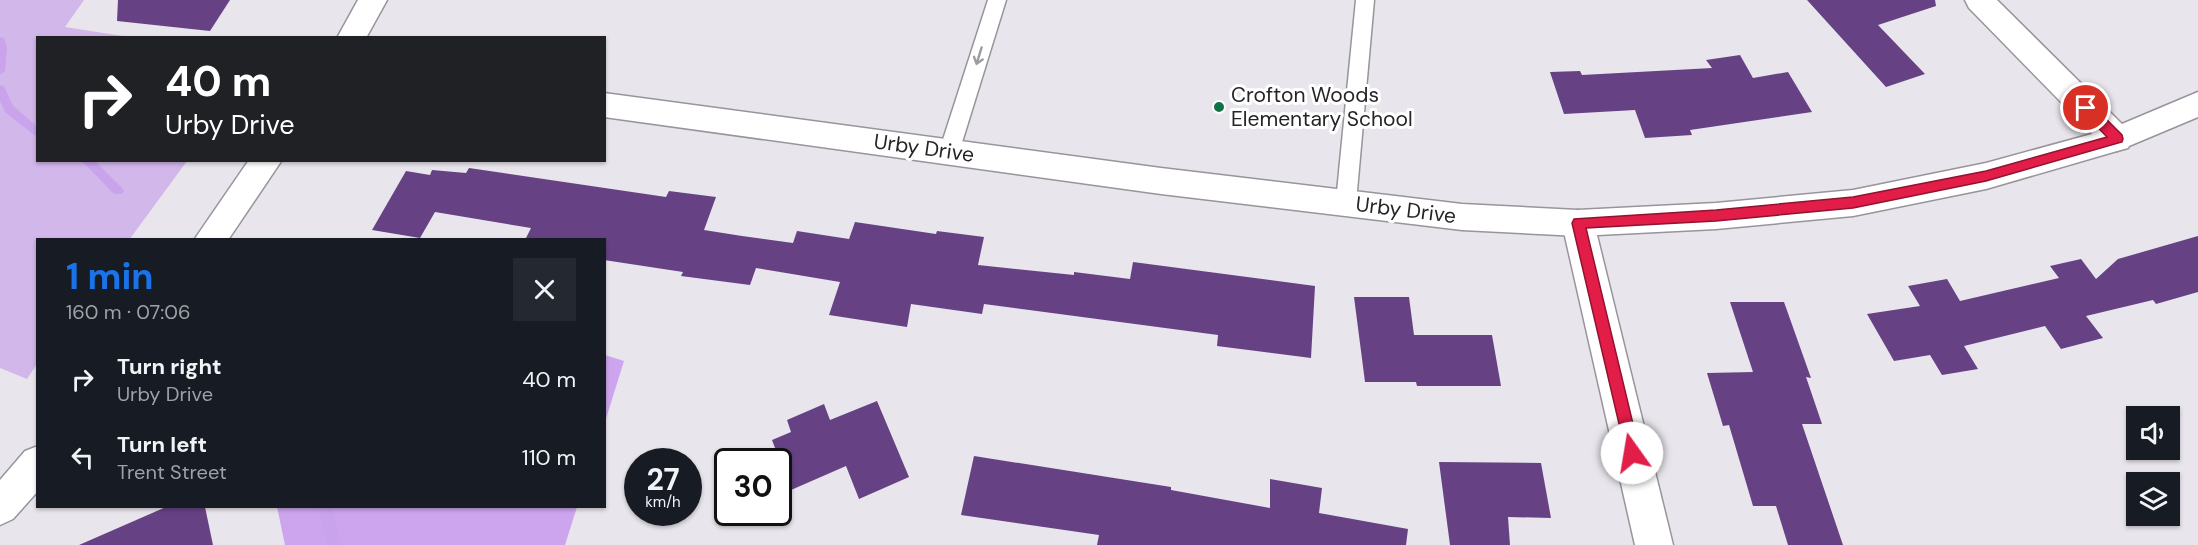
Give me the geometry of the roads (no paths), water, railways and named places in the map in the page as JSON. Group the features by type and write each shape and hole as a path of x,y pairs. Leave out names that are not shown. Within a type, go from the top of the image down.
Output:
{"street":[{"path":"352,36 373,0"},
{"path":"1979,0 2117,139"},
{"name":"Urby Drive","path":"606,105 1161,181 1462,217 1578,223 1716,216 1853,203 1986,176 2117,139 2198,104"},
{"path":"211,238 266,162"},
{"path":"1578,223 1654,545"},
{"path":"0,507 36,465"}],"lane":[{"path":"949,152 997,0"},
{"path":"1346,202 1365,0"}],"waterway":[{"path":"0,41 2,48 0,71"},
{"path":"0,89 9,109 36,132"},
{"path":"88,162 118,191"},
{"path":"325,508 335,545"}],"place":[{"name":"Crofton Woods Elementary School","path":"1219,107"}]}
